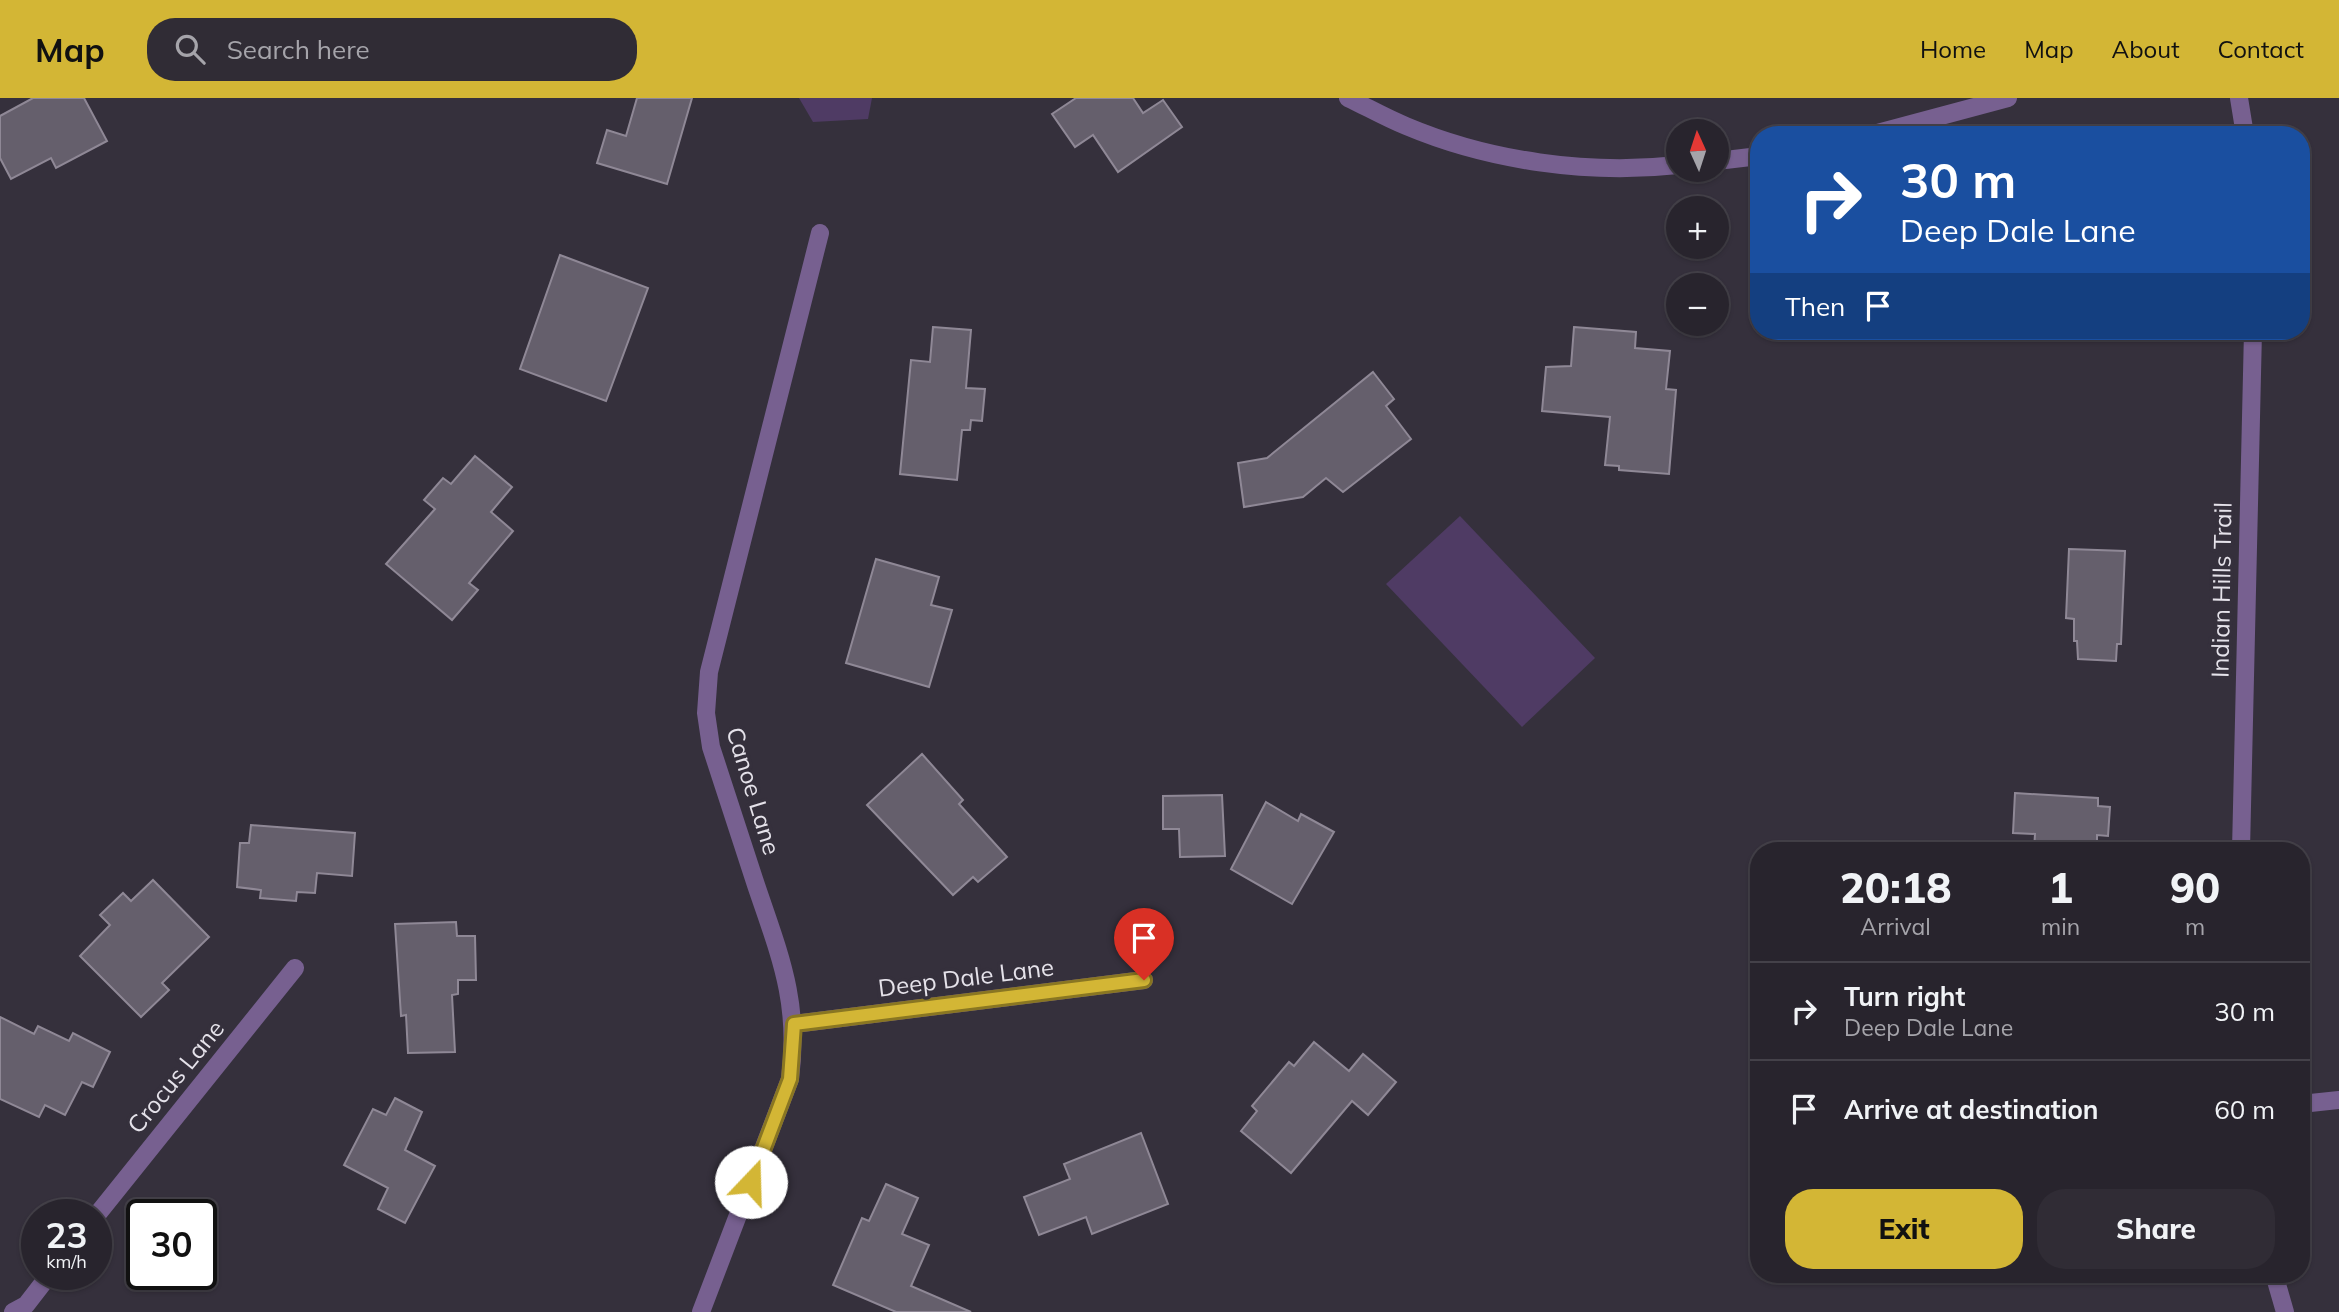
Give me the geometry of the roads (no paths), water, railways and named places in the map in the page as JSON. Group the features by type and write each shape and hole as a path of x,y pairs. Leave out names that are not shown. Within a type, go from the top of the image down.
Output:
{"street":[{"path":"1348,98 1405,126 1488,152 1559,165 1666,167"},
{"path":"1904,126 2008,98"},
{"path":"2239,98 2244,126"},
{"path":"1729,160 1750,157"},
{"name":"Canoe Lane","path":"701,1312 790,1079 794,1024 788,983 711,747 706,713 709,672 820,233"},
{"name":"Indian Hills Trail","path":"2241,842 2253,340"},
{"name":"Crocus Lane","path":"110,1199 295,968"},
{"name":"Deep Dale Lane","path":"794,1024 1144,980"},
{"path":"2310,1103 2339,1100"},
{"path":"2277,1283 2285,1312"},
{"path":"13,1312 26,1305 38,1290"}]}
